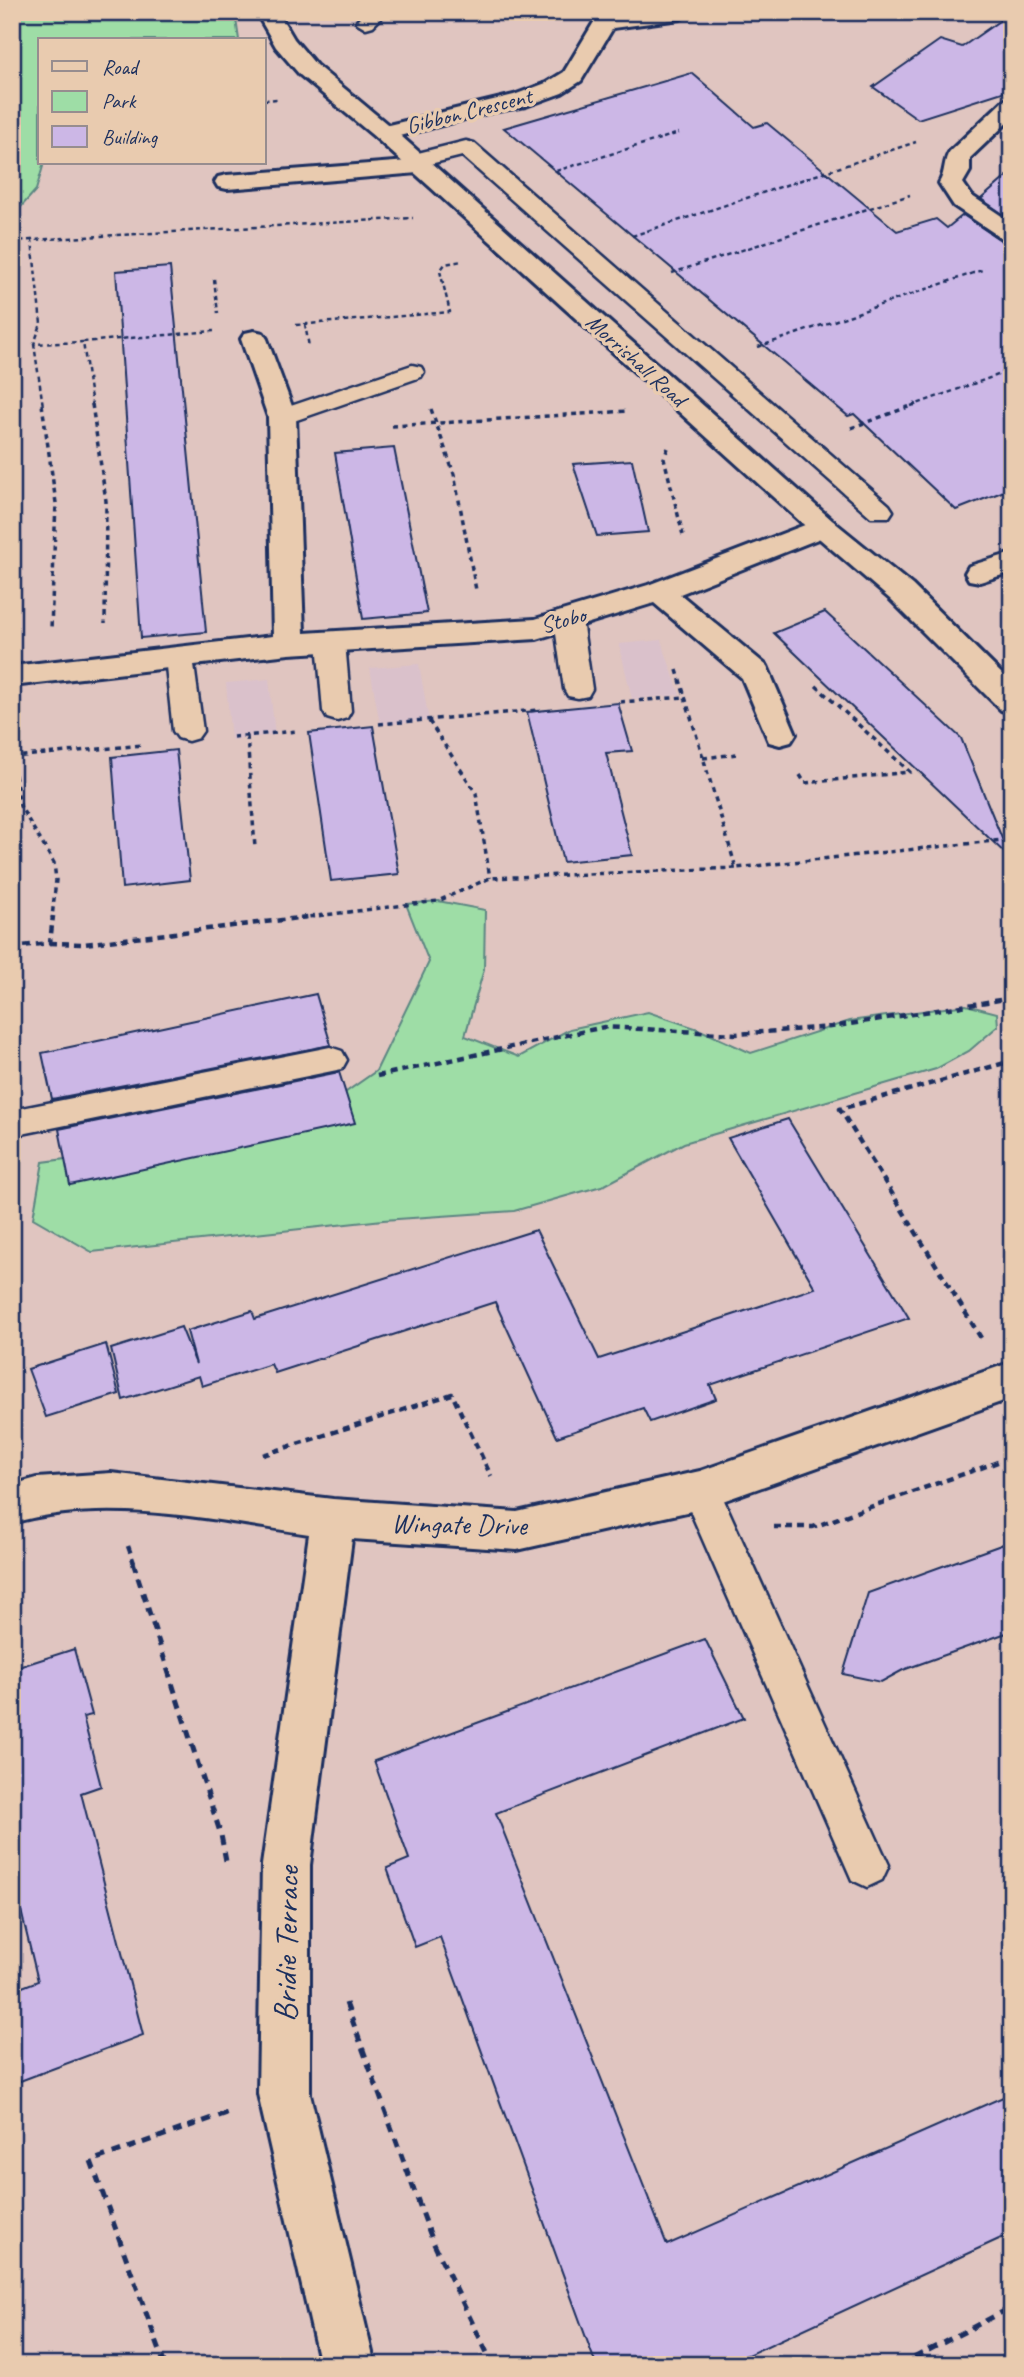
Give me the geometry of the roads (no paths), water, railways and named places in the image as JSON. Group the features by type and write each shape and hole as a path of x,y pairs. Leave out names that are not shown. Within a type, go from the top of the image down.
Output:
{"street":[{"name":"Morrishall Road","path":"267,12 284,42 308,69 384,133 822,527 901,592 1012,703"},
{"name":"Gibbon Crescent","path":"384,133 490,105 518,101 554,88 573,76 606,17 680,12"},
{"path":"1012,105 958,156 958,171 951,183 963,201 1012,234"},
{"path":"227,182 418,164"},
{"path":"254,339 282,417 289,644"},
{"name":"Stobo","path":"12,676 289,644 537,629 659,592 822,527"},
{"path":"980,573 1012,562"},
{"path":"659,592 756,673 780,734"},
{"name":"Wingate Drive","path":"12,1504 37,1497 111,1492 226,1503 333,1518 517,1531 708,1509 1009,1381"},
{"name":"Bridie Terrace","path":"333,1518 286,1865 284,2094 348,2365"}],"lane":[{"path":"418,164 466,148 880,511"},
{"path":"282,417 412,372"},
{"path":"568,620 578,689"},
{"path":"331,642 337,711"},
{"path":"179,657 188,731"},
{"path":"12,1124 330,1059"},
{"path":"708,1509 867,1865"}]}
